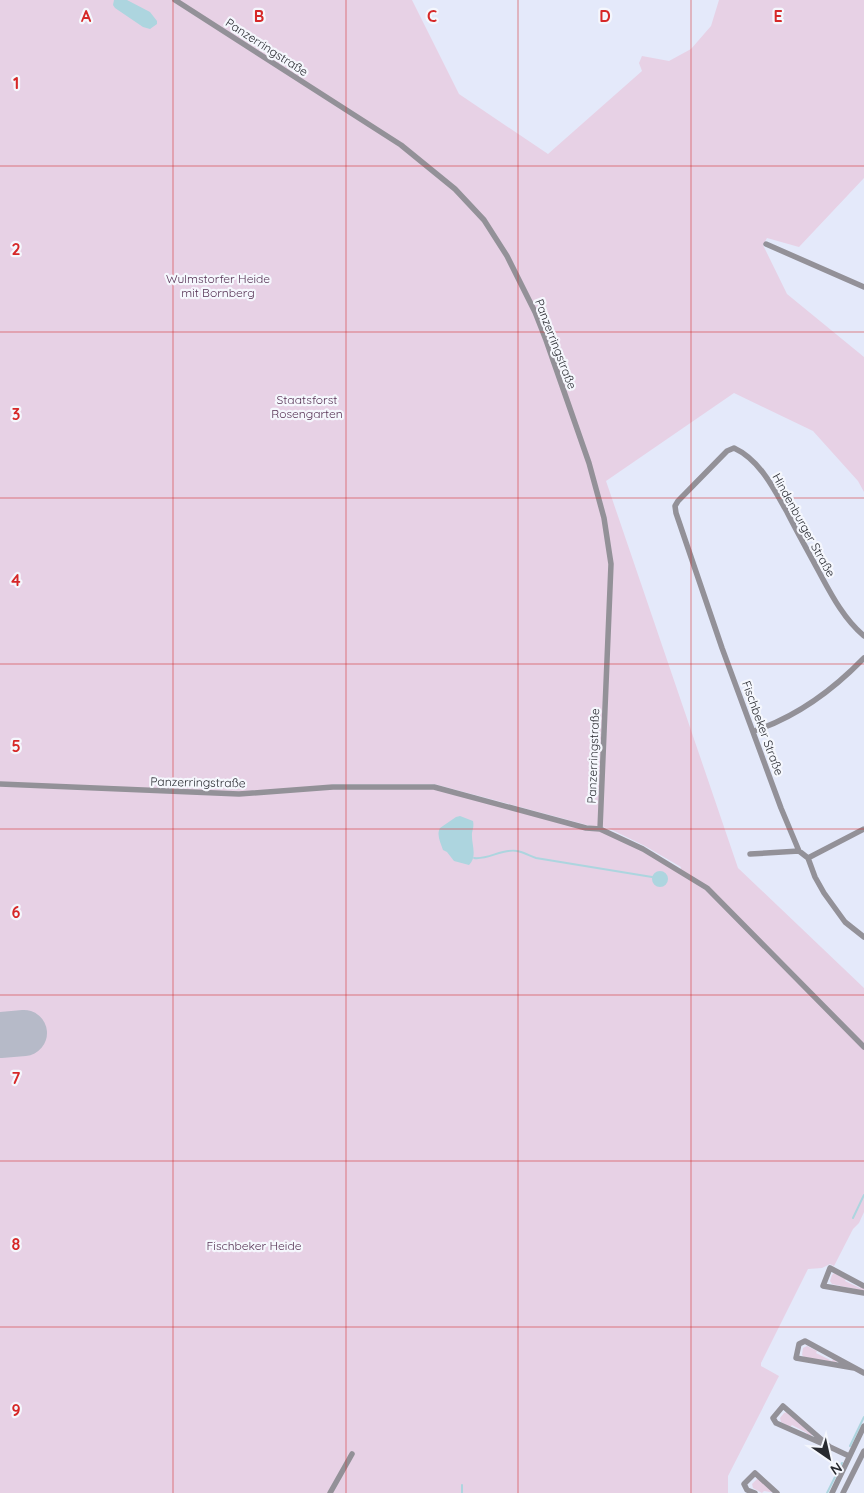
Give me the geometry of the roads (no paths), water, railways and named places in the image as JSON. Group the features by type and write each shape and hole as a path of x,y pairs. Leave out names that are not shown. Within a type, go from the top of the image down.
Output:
{"street":[{"name":"Panzerringstraße","path":"175,0 396,140 455,189 484,220 507,256 535,312 546,340 589,463 604,518 611,564 600,829"},
{"path":"766,244 861,285 864,277"},
{"name":"Hindenburger Straße","path":"675,506 678,500 727,450 734,448 743,452 760,468 775,491 834,600 852,626 864,636"},
{"name":"Fischbeker Straße","path":"675,506 722,648 781,808 799,851 808,858"},
{"path":"754,731 790,716 816,700 844,678 864,658"},
{"name":"Panzerringstraße","path":"0,784 239,794 333,787 434,787 586,828 600,829 643,849 707,888 864,1047"},
{"path":"864,829 808,858 815,877 824,893 845,922 864,937"},
{"path":"750,854 799,851"},
{"path":"864,1286 830,1268 823,1286 864,1293"},
{"path":"854,1368 796,1358 799,1344 805,1341 864,1373"},
{"path":"830,1447 783,1406 773,1418 776,1423 849,1456"},
{"path":"832,1493 864,1426"},
{"path":"844,1493 864,1450"},
{"path":"330,1493 352,1454"},
{"path":"755,1493 747,1490 744,1484 755,1473 777,1493"}],"waterway":[{"path":"474,858 506,851 517,851 536,858 652,877"},
{"path":"853,1218 864,1195"},
{"path":"850,1446 864,1417"},
{"path":"827,1493 842,1463"},
{"path":"462,1485 462,1493"}],"park label":[{"name":"Wulmstorfer Heide mit Bornberg","path":"218,285"},
{"name":"Staatsforst Rosengarten","path":"307,406"},
{"name":"Fischbeker Heide","path":"254,1245"}]}
